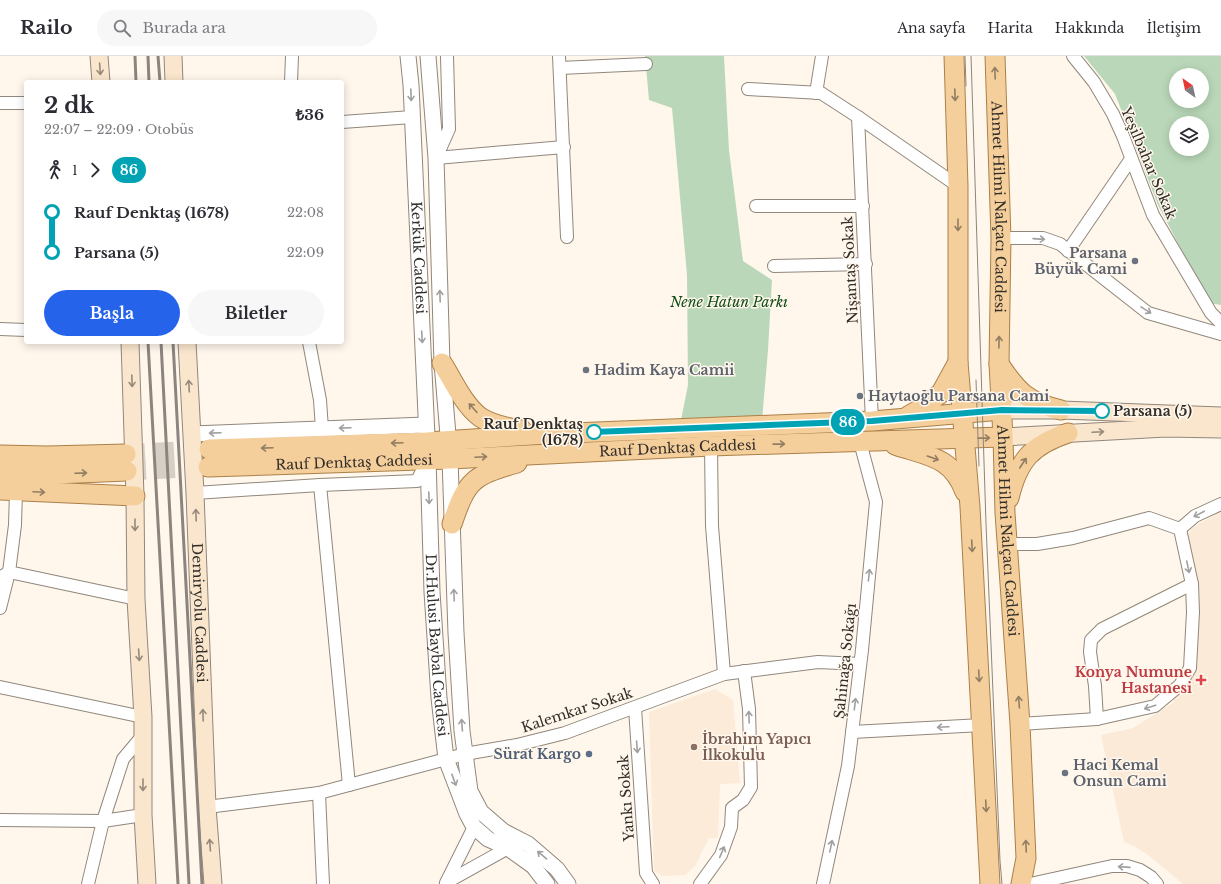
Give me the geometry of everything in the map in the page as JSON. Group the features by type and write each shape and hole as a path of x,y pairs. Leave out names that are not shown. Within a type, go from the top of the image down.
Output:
{"main road":[{"path":"99,56 101,80"},
{"path":"173,56 174,80"},
{"path":"954,56 958,186 958,362 970,507 990,884"},
{"name":"Ahmet Hilmi Nalçacı Caddesi","path":"995,56 1001,238 999,364 1005,512 1020,724 1026,858 1021,884"},
{"path":"130,344 135,496 136,599 144,734 143,815 147,884"},
{"name":"Demiryolu Caddesi","path":"187,344 195,493 207,807 212,884"},
{"path":"905,418 926,406 941,393 958,362"},
{"path":"442,363 465,399 480,416 501,426 512,429 547,434"},
{"path":"999,364 1014,385 1034,402 1061,410"},
{"path":"1002,410 1061,410 1221,416"},
{"name":"Rauf Denktaş Caddesi","path":"449,450 547,434 872,421 1002,410"},
{"path":"1003,437 1166,428 1221,429"},
{"path":"1005,512 1018,470 1026,459 1043,443 1068,433"},
{"name":"Rauf Denktaş Caddesi","path":"208,458 427,442 449,450 558,453 711,446 1003,437"},
{"path":"882,441 946,463 952,468 962,484 970,507"},
{"path":"452,524 462,497 477,478 493,469 558,453"},
{"path":"0,455 47,456 126,462 55,474 0,472"},
{"path":"8,490 135,496"}],"street":[{"path":"292,56 292,80"},
{"name":"Kerkük Caddesi","path":"408,56 427,442"},
{"name":"Kerkük Caddesi","path":"428,56 436,158 442,363 449,450"},
{"path":"447,56 449,129 436,158 564,147"},
{"path":"816,93 822,56"},
{"name":"Yeşilbahar Sokak","path":"1074,56 1094,82 1113,114 1153,215 1211,313 1221,323"},
{"path":"567,237 560,62 646,64"},
{"path":"748,89 822,93 958,186"},
{"path":"0,103 24,103"},
{"path":"344,122 412,117"},
{"name":"Nişantaş Sokak","path":"858,117 866,264 872,421"},
{"path":"1068,251 1131,159"},
{"path":"756,206 863,206"},
{"path":"1001,238 1043,238 1060,244 1148,313 1221,334"},
{"path":"774,266 866,264"},
{"path":"0,329 24,330"},
{"path":"309,344 320,400 322,429"},
{"path":"192,434 322,429 427,442 417,481 320,485 195,493"},
{"name":"Dr.Hulusi Baybal Caddesi","path":"427,442 432,592 446,759 467,814 474,827"},
{"name":"Şahinağa Sokağı","path":"823,884 848,766 876,502 860,442"},
{"path":"711,446 712,526 724,674"},
{"name":"Dr.Hulusi Baybal Caddesi","path":"449,450 456,633 462,731 470,791 481,812 503,831 528,844 557,869 568,884"},
{"path":"320,485 349,785"},
{"path":"0,608 10,575 15,525 8,490"},
{"path":"1180,529 1195,516 1221,504"},
{"path":"1007,544 1038,544 1073,538 1149,518 1180,529"},
{"path":"1020,724 1097,719 1155,706 1180,685 1190,668 1193,612 1192,584 1180,529"},
{"path":"10,575 136,599"},
{"path":"1097,719 1095,686 1090,652 1091,640 1102,629 1192,584"},
{"name":"Kalemkar Sokak","path":"207,807 319,793 465,754 517,745 565,733 724,674 818,662 860,664"},
{"path":"700,884 721,855 731,827 732,808 743,800 751,787 749,709 744,671"},
{"path":"0,687 143,717"},
{"name":"Yankı Sokak","path":"635,708 646,873 654,884"},
{"path":"852,732 982,725"},
{"path":"88,884 103,821 123,759 144,734"},
{"path":"319,793 323,884"},
{"path":"0,820 103,821 143,815"},
{"path":"446,883 474,827 488,839 508,848 533,866 547,884"},
{"path":"446,883 508,848"},
{"path":"1030,884 1112,866 1127,866 1140,870 1151,877 1157,884"}],"shaded area":[{"name":"Konya Numune Hastanesi","path":"1221,512 1221,884 1183,884 1148,855 1136,847 1124,842 1101,735 1133,728 1173,703 1188,657 1184,551 1187,536 1192,529 1200,523"},
{"name":"İbrahim Yapıcı İlkokulu","path":"715,689 733,700 740,783 720,784 718,838 709,838 695,866 685,875 662,876 654,871 649,712"}],"green space":[{"name":"Nene Hatun Parkı","path":"645,56 724,56 729,150 743,261 772,280 762,421 681,420 688,385 687,275 672,108 649,100"},
{"path":"1084,56 1221,56 1221,305 1209,303 1158,205 1115,94"}],"tunnel":[{"path":"126,454 209,449"},
{"path":"127,471 208,467"}],"tram line":[{"path":"965,56 966,86"},
{"path":"971,56 986,524 1002,884"},
{"path":"976,380 979,466"}],"railway":[{"path":"135,56 136,80"},
{"path":"148,56 149,80"},
{"path":"158,56 160,80"},
{"path":"148,344 178,884"},
{"path":"161,344 189,884"},
{"path":"173,344 202,884"}],"bus line":[{"name":"86","path":"594,432 872,421 1002,410 1102,411"}],"place":[{"name":"Parsana Büyük Cami","path":"1135,261"},
{"name":"Hadim Kaya Camii","path":"586,370"},
{"name":"Haytaoğlu Parsana Cami","path":"860,396"},
{"name":"Parsana (5)","path":"1102,411"},
{"name":"Rauf Denktaş (1678)","path":"594,432"},
{"name":"Konya Numune Hastanesi","path":"1201,680"},
{"name":"İbrahim Yapıcı İlkokulu","path":"694,747"},
{"name":"Sürat Kargo","path":"589,754"},
{"name":"Haci Kemal Onsun Cami","path":"1065,773"}]}
